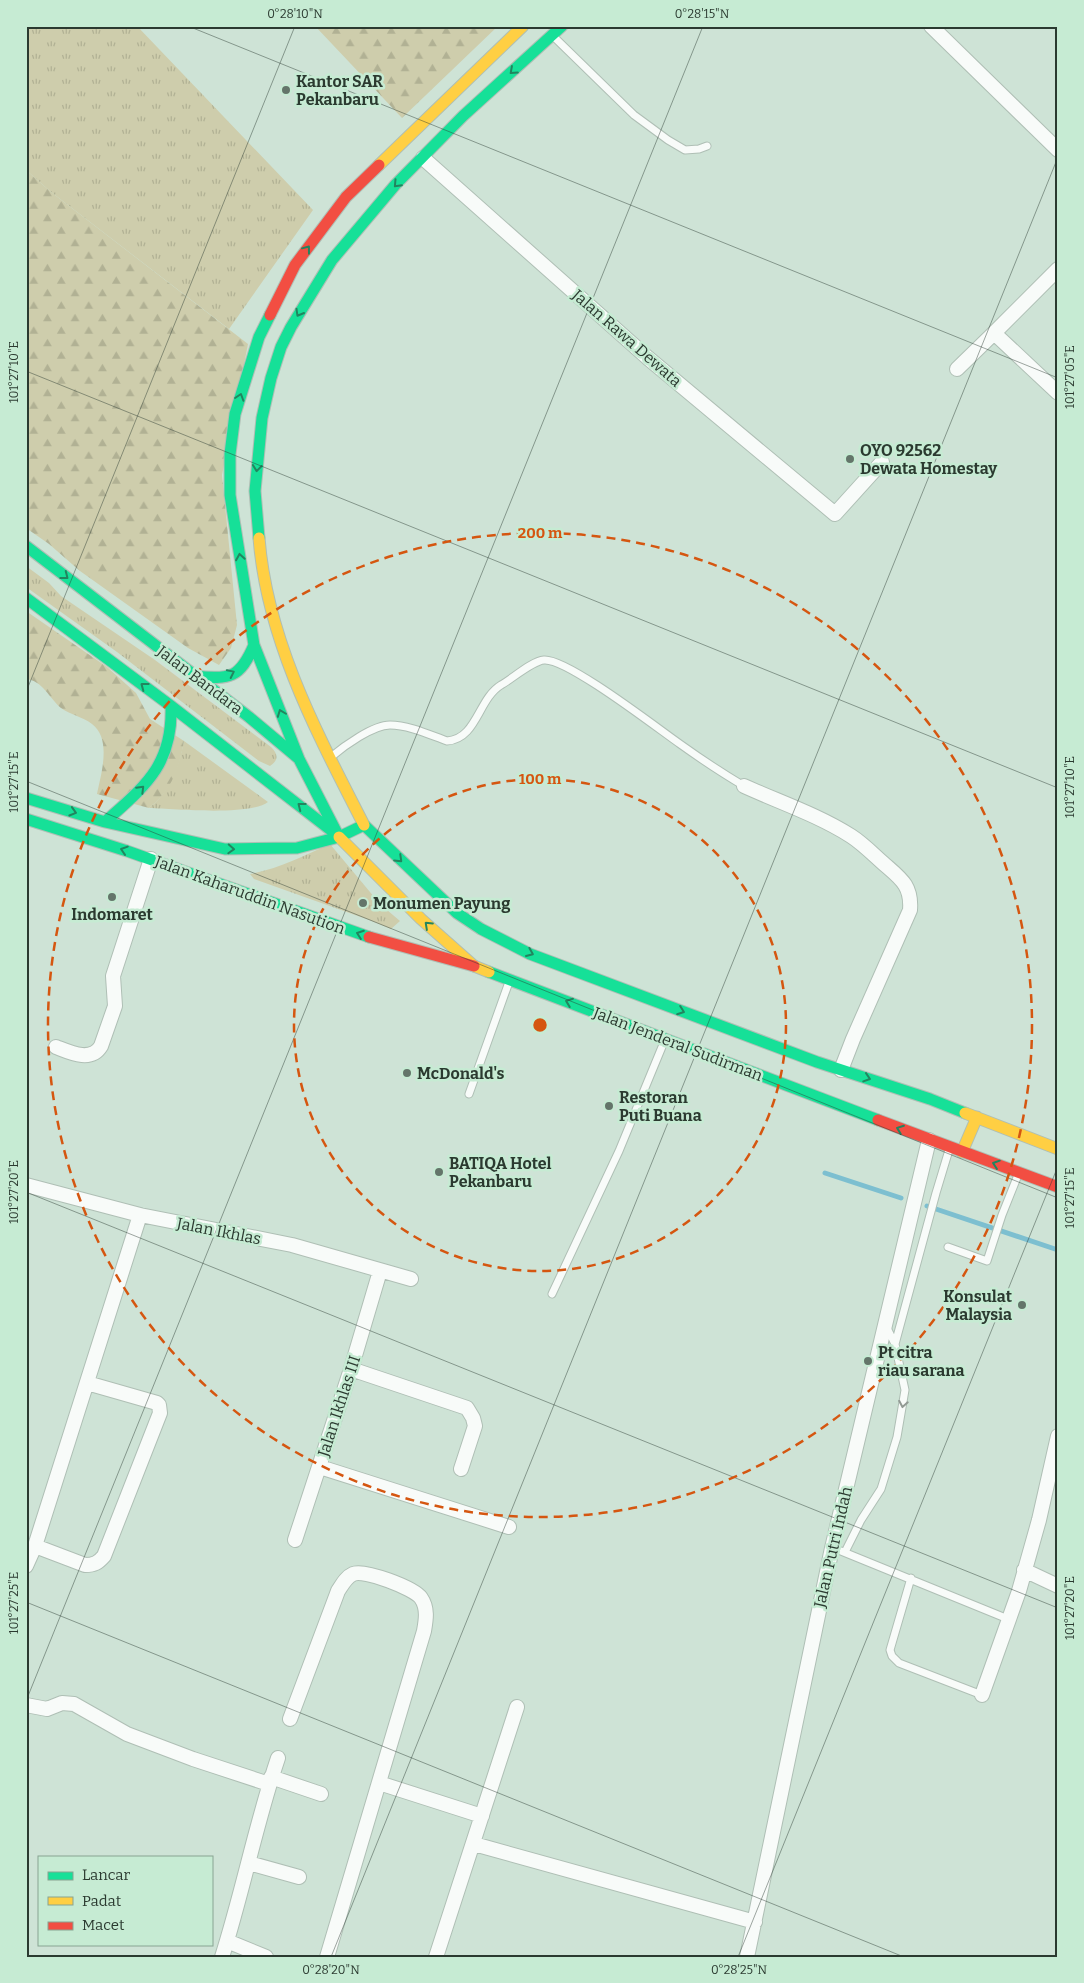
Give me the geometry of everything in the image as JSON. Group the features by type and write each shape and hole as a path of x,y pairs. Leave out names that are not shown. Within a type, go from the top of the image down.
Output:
{"main road":[{"path":"364,825 309,717 291,673 277,631 261,567 255,491 262,418 271,378 281,347 306,300 332,260 396,184 463,116 521,46 523,26"},
{"path":"339,837 299,759 254,644 230,495 230,454 235,414 259,337 295,265 346,197 521,46 552,36 562,26"},
{"name":"Jalan Bandara","path":"26,546 249,717 299,759 325,785"},
{"path":"26,598 171,706 339,837"},
{"path":"195,676 219,679 244,667 254,644"},
{"path":"105,822 143,788 157,768 167,749 171,736 173,724 171,706"},
{"name":"Jalan Kaharuddin Nasution","path":"26,798 105,822 225,849 297,848 339,837 364,825"},
{"path":"338,798 364,825"},
{"name":"Jalan Kaharuddin Nasution","path":"26,819 151,860 368,937 474,966"},
{"name":"Jalan Jenderal Sudirman","path":"364,825 457,913 502,940 530,954 841,1070 977,1117 1058,1149"},
{"name":"Jalan Jenderal Sudirman","path":"339,837 427,924 474,966 929,1140 1058,1187"},
{"path":"962,1152 977,1117"}],"street":[{"path":"931,26 1058,150"},
{"name":"Jalan Rawa Dewata","path":"423,158 648,358 835,514 882,462"},
{"path":"957,369 1058,269"},
{"path":"994,333 1058,393"},
{"path":"744,786 822,820 853,837 902,880 908,890 911,899 910,910 841,1070"},
{"path":"56,1047 77,1055 89,1055 99,1050 115,1006 113,976 151,860"},
{"name":"Jalan Putri Indah","path":"747,1957 839,1550 885,1324 929,1140"},
{"name":"Jalan Ikhlas","path":"26,1186 140,1215 292,1245 411,1279"},
{"path":"26,1566 35,1546 140,1215"},
{"name":"Jalan Ikhlas III","path":"295,1540 351,1369 380,1271"},
{"path":"351,1369 467,1408 474,1418 475,1426 461,1469"},
{"path":"35,1546 85,1565 99,1562 104,1556 160,1413 159,1405 157,1404 87,1383"},
{"path":"982,1694 1019,1591 1039,1520 1058,1436"},
{"path":"320,1467 509,1527"},
{"path":"1024,1570 1058,1586"},
{"path":"290,1719 338,1591 347,1578 360,1572 372,1575 413,1591 420,1597 425,1606 426,1618 379,1783 326,1957"},
{"path":"26,1705 47,1709 62,1704 74,1704 127,1734 193,1759 321,1794"},
{"path":"436,1957 517,1706"},
{"path":"222,1957 270,1780 278,1758"},
{"path":"379,1783 482,1816"},
{"path":"474,1844 755,1922"},
{"path":"249,1863 299,1877"},
{"path":"227,1941 266,1957"}],"lane":[{"path":"552,36 634,115 668,140 685,150 698,150 707,146"},
{"path":"329,759 345,745 387,725 418,731 452,741 465,734 482,706 498,687 530,666 544,660 564,666 596,686 720,772 744,786"},
{"path":"469,1094 510,979"},
{"path":"552,1294 619,1151 666,1040"},
{"path":"895,1344 950,1147"},
{"path":"948,1247 987,1261 1019,1172"},
{"path":"885,1324 895,1344 905,1390 897,1437 881,1489 862,1520 839,1550 1008,1618"},
{"path":"911,1578 890,1650 892,1656 900,1662 982,1694"}],"green space":[{"path":"26,26 137,26 313,210 229,329 51,192 26,170"},
{"path":"315,26 498,26 402,118"},
{"path":"26,170 51,192 248,344 222,475 237,625 231,648 219,665 188,648 80,571 49,544 26,528"},
{"path":"26,566 49,583 61,596 155,660 271,747 276,755 275,761 270,766 259,761 117,652 26,587"},
{"path":"26,611 107,667 136,693 150,719 184,741 177,769 169,786 149,808 97,794 104,757 102,738 92,724 61,708 41,686 32,680 26,679"},
{"path":"184,741 268,802 245,809 229,810 149,808 168,786 179,760"},
{"path":"330,844 380,904 400,921 391,929 254,879 250,874 281,865"}],"waterway":[{"path":"825,1173 901,1198"},
{"path":"927,1206 1058,1250"}],"traffic: fast":[{"path":"259,538 255,491 262,418 271,378 281,347 291,327 332,260 396,184 463,116 562,26"},
{"path":"270,315 259,337 235,414 230,454 230,495 254,645 299,759 339,837"},
{"path":"26,546 249,717 298,758"},
{"path":"26,598 171,706 332,831"},
{"path":"195,676 225,677 232,674 244,664 254,645"},
{"path":"105,822 144,785 162,759 167,744 171,706"},
{"path":"26,798 105,822 225,849 297,848 339,837 364,825"},
{"path":"26,819 127,851 369,937"},
{"path":"364,825 457,913 481,929 530,954 817,1062 930,1099 965,1113"},
{"path":"489,972 878,1120"}],"traffic: slow":[{"path":"379,165 523,26"},
{"path":"259,538 272,614 297,686 329,757 364,825"},
{"path":"339,837 421,919 474,966 489,972"},
{"path":"965,1113 1058,1149"},
{"path":"962,1152 977,1117"}],"traffic: jam":[{"path":"270,315 295,265 346,197 379,165"},
{"path":"369,937 474,966"},
{"path":"878,1120 1058,1187"}],"place":[{"name":"Kantor SAR Pekanbaru","path":"286,90"},
{"name":"OYO 92562 Dewata Homestay","path":"850,459"},
{"name":"Indomaret","path":"112,897"},
{"name":"Monumen Payung","path":"363,903"},
{"name":"McDonald's","path":"407,1073"},
{"name":"Restoran Puti Buana","path":"609,1106"},
{"name":"BATIQA Hotel Pekanbaru","path":"439,1172"},
{"name":"Konsulat Malaysia","path":"1022,1305"},
{"name":"Pt citra riau sarana","path":"868,1361"}]}
